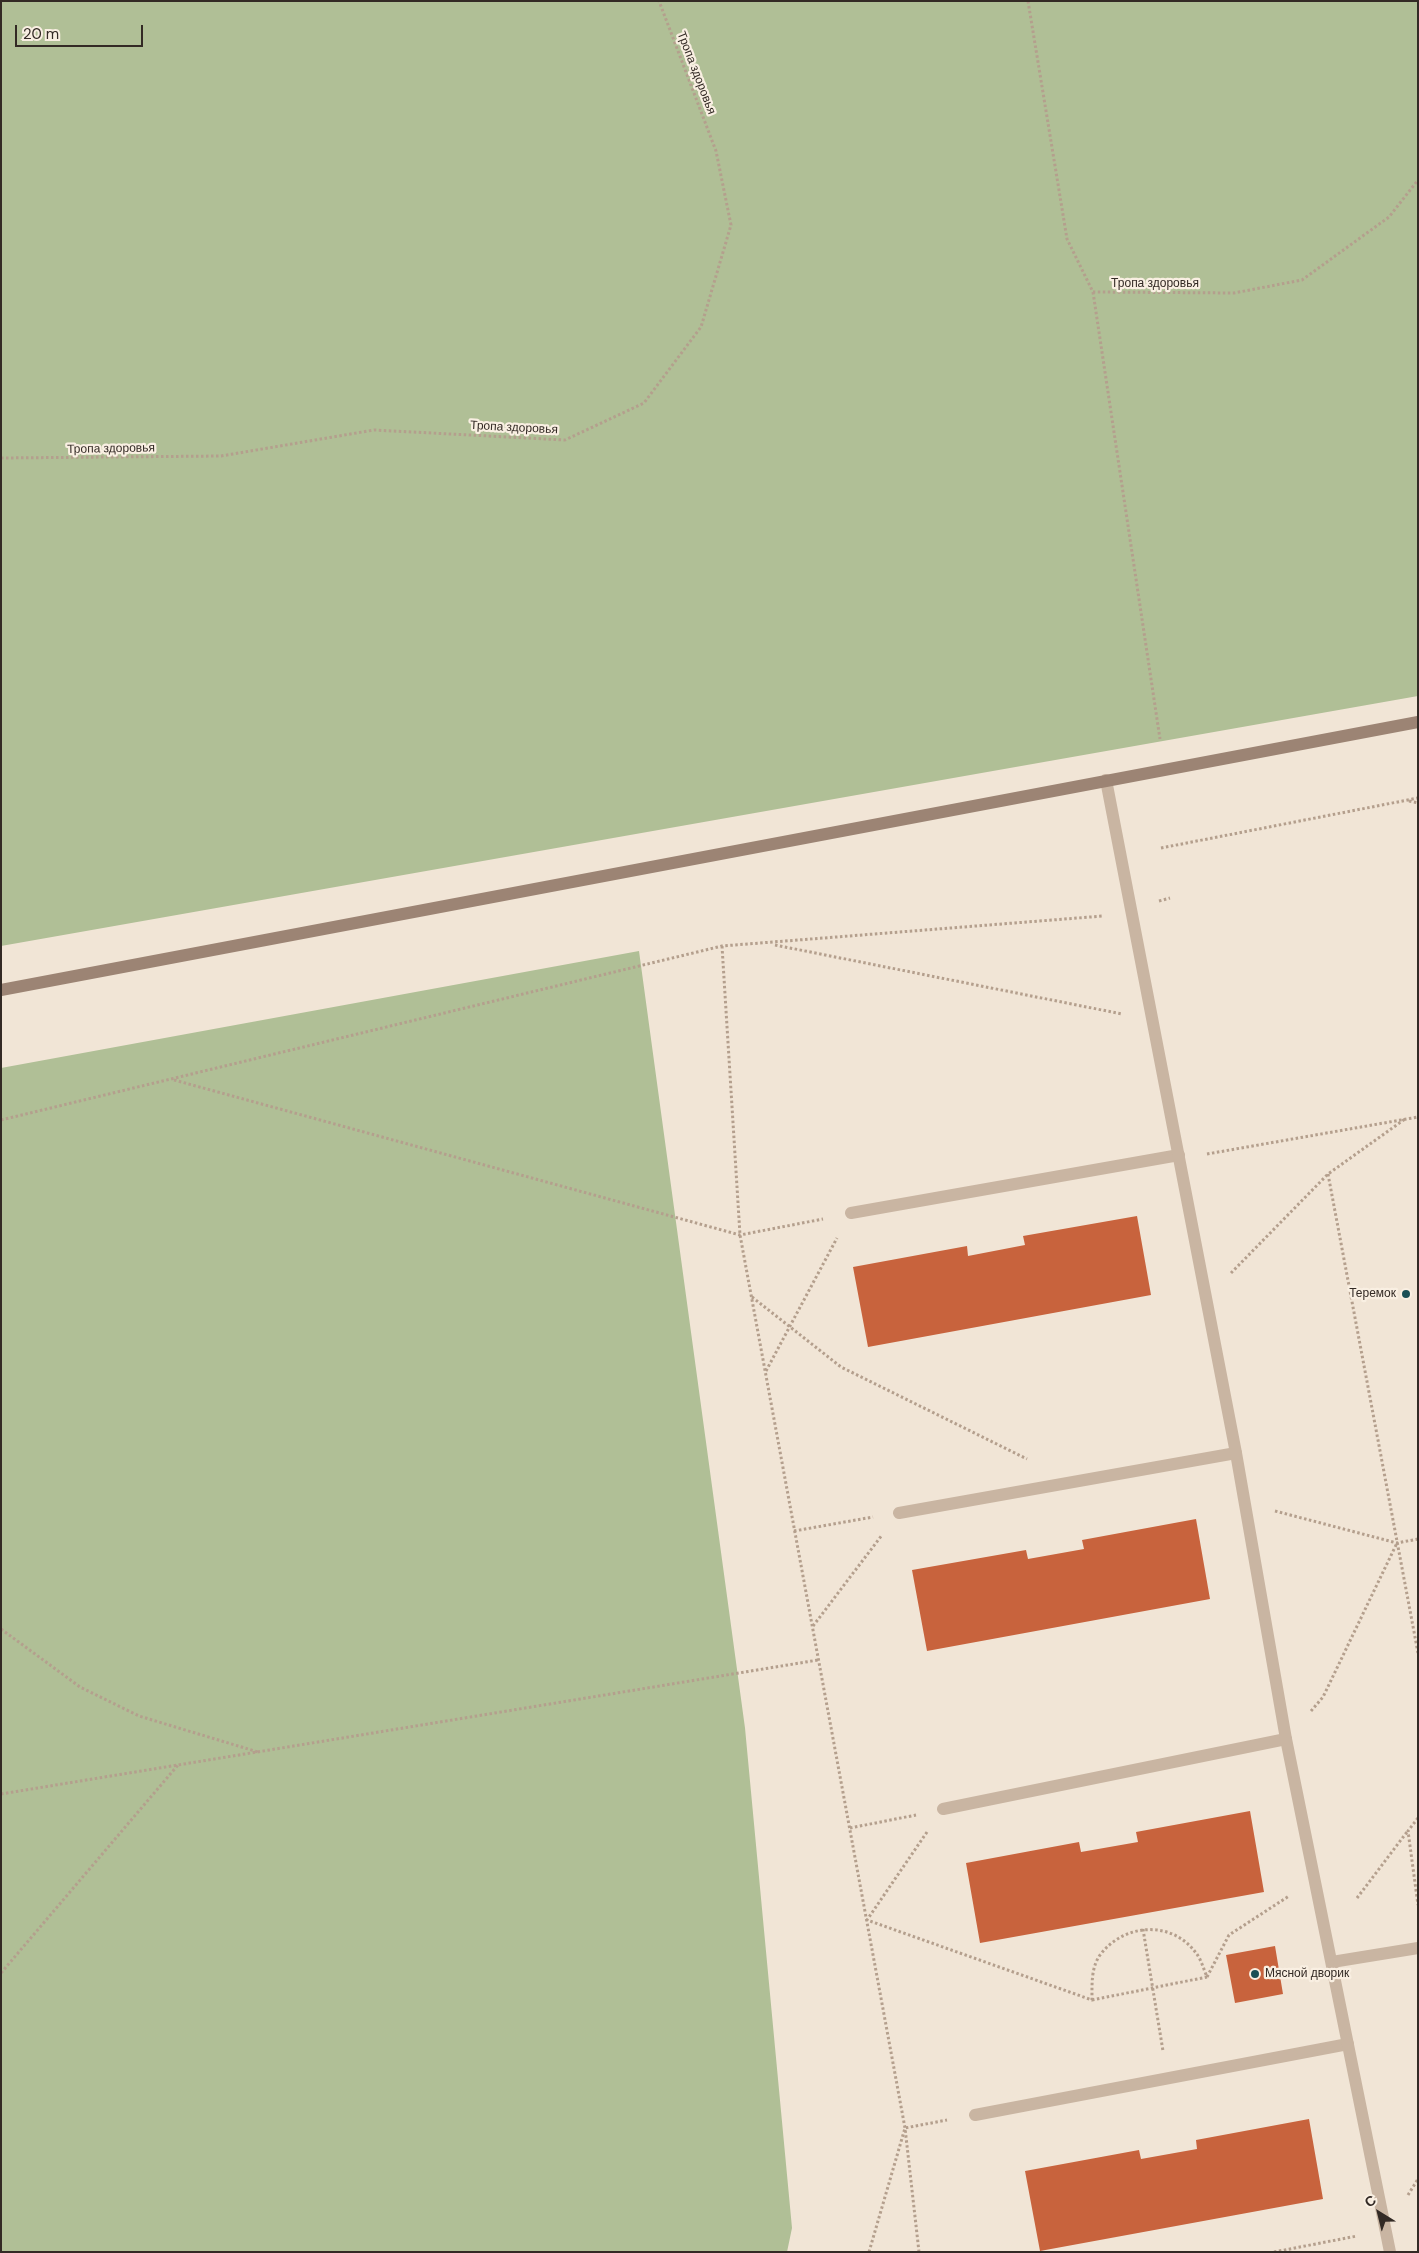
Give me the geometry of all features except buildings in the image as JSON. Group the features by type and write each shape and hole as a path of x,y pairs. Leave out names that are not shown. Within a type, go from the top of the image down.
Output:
{"street":[{"path":"1,990 1418,722"},
{"path":"1106,780 1236,1453 1286,1739 1390,2252"},
{"path":"851,1213 1179,1155"},
{"path":"899,1513 1236,1453"},
{"path":"943,1809 1286,1739"},
{"path":"1332,1962 1418,1948"},
{"path":"975,2115 1348,2044"}],"path":[{"name":"Тропа здоровья","path":"1,458 221,456 374,430 565,440 644,403 701,327 731,224 716,151 659,1"},
{"name":"Тропа здоровья","path":"1028,1 1067,239 1093,292 1234,294 1302,280 1389,217 1416,185 1418,180"},
{"path":"1093,292 1160,739"},
{"path":"1161,848 1418,798"},
{"path":"1407,800 1418,804"},
{"path":"1153,902 1170,898"},
{"path":"1,1120 722,946 770,944 1109,915"},
{"path":"770,944 1127,1015"},
{"path":"722,946 740,1235 905,2128 919,2252"},
{"path":"172,1080 740,1235 851,1213"},
{"path":"1179,1155 1218,1153 1418,1117"},
{"path":"1206,1298 1328,1174 1405,1119"},
{"path":"1328,1174 1418,1653"},
{"path":"765,1373 851,1213"},
{"path":"751,1297 842,1367 1028,1460"},
{"path":"1245,1502 1398,1543 1418,1539"},
{"path":"794,1531 899,1513"},
{"path":"812,1626 899,1513"},
{"path":"1286,1739 1323,1697 1398,1543"},
{"path":"1,1629 80,1687 139,1716 259,1752"},
{"path":"1,1794 818,1660"},
{"path":"1,1973 178,1765"},
{"path":"850,1828 943,1809"},
{"path":"867,1920 943,1809"},
{"path":"1357,1898 1418,1818"},
{"path":"1408,1832 1418,1905"},
{"path":"1207,1977 1229,1935 1290,1895"},
{"path":"867,1920 1092,2000 1207,1977"},
{"path":"1092,2000 1091,1976 1100,1956 1118,1938 1143,1929 1163,1930 1181,1938 1196,1953 1207,1977"},
{"path":"1143,1929 1168,2078"},
{"path":"905,2128 975,2115"},
{"path":"868,2252 905,2128"},
{"path":"1274,2252 1353,2237"}],"green space":[{"path":"1,1 1418,1 1418,696 1,946"},
{"path":"639,951 745,1728 792,2228 787,2252 1,2252 1,1068"}],"place":[{"name":"Теремок","path":"1406,1294"},
{"name":"Мясной дворик","path":"1255,1974"}]}
